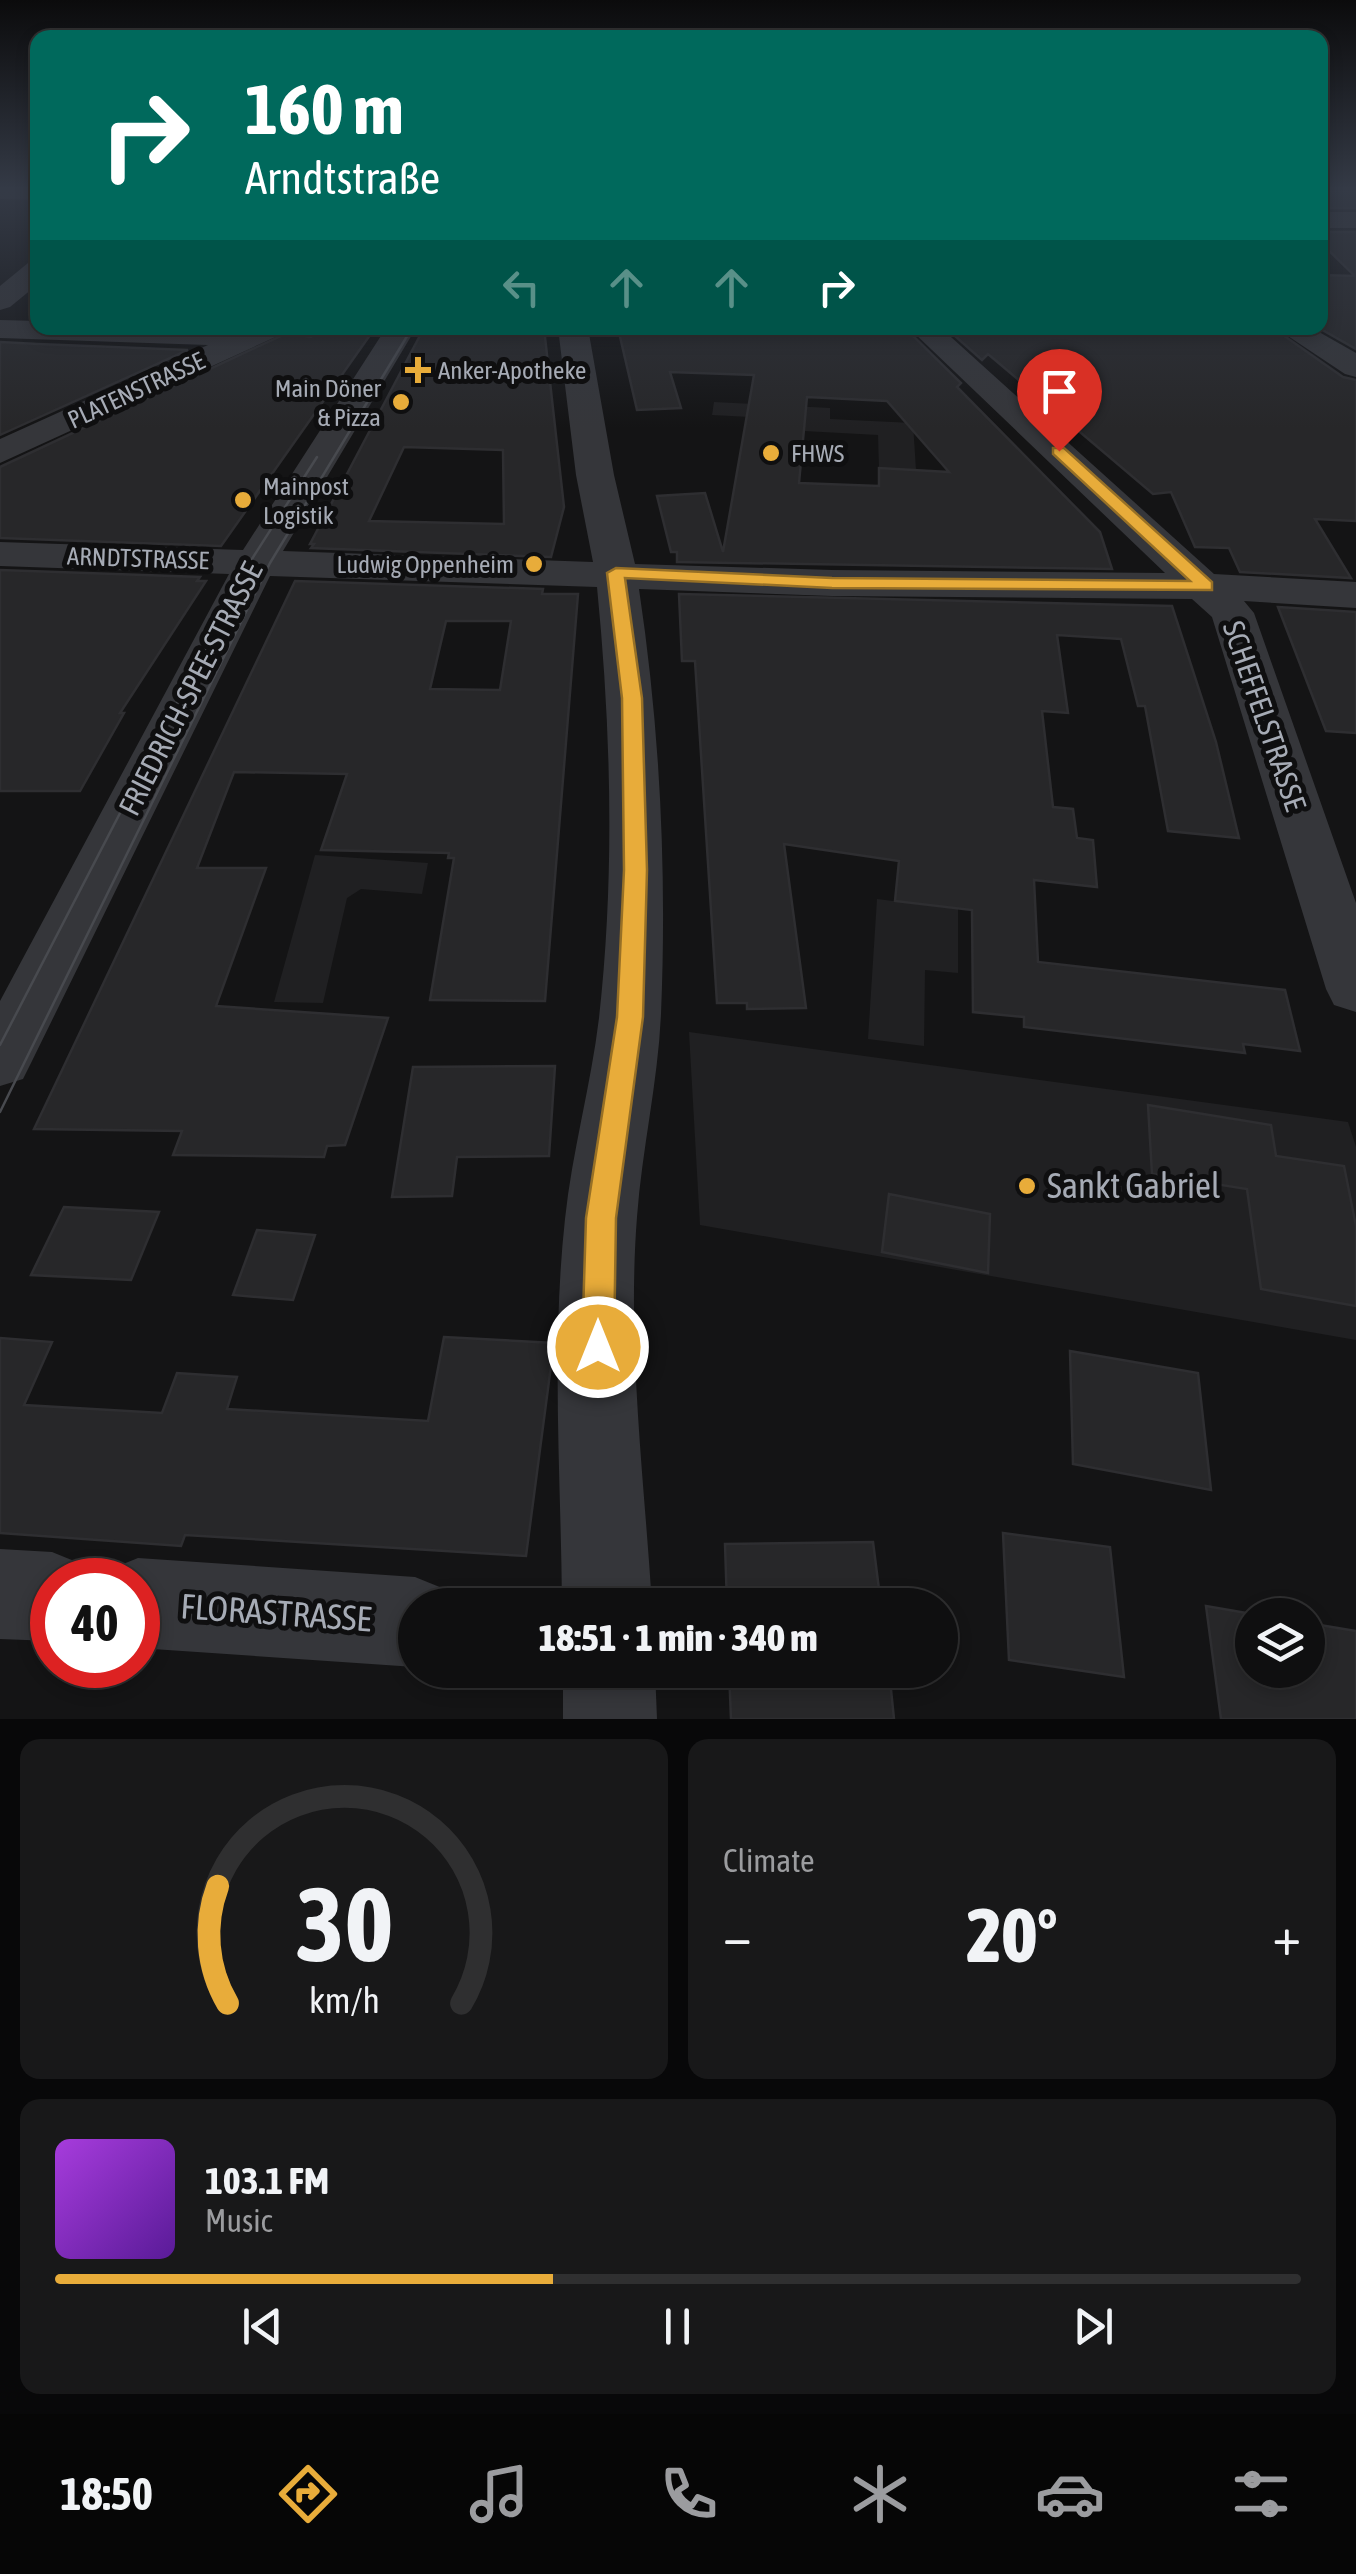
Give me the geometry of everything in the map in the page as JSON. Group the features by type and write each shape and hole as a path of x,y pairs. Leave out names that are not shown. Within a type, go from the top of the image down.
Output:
{"street":[{"path":"0,301 30,276"},
{"path":"0,330 30,330"},
{"name":"PLATENSTRASSE","path":"0,452 254,335"},
{"name":"FRIEDRICH-SPEE-STRASSE","path":"0,1060 256,562 397,335"},
{"path":"574,335 595,475 616,573 632,698 636,870 630,1017 601,1218 597,1312 606,1588"},
{"name":"SCHEFFELSTRASSE","path":"932,335 1232,613 1356,989"},
{"path":"1302,335 1356,368"},
{"name":"ARNDTSTRASSE","path":"0,554 832,583 1206,586 1356,594"},
{"path":"0,1594 30,1596"},
{"name":"FLORASTRASSE","path":"160,1605 398,1621"},
{"path":"609,1688 610,1719"}],"shaded area":[{"path":"714,402 830,408 830,419 913,423 916,470 879,468 878,435 785,430 786,419 712,415"},
{"path":"315,855 428,863 422,894 361,889 347,898 323,1003 274,1002"},
{"path":"877,899 958,909 958,973 925,970 924,1046 868,1039"},
{"name":"Sankt Gabriel","path":"689,1032 1348,1122 1356,1147 1356,1340 700,1225"}],"building":[{"path":"1346,267 1356,267 1356,349 1328,333 1328,275 1355,276"},
{"path":"283,335 370,335 221,546 0,538 0,467"},
{"path":"420,335 545,335 564,507 551,557 311,548 314,544 310,544","holes":["404,447 503,450 504,524 369,521"]},
{"path":"620,335 912,335 961,383 957,387 1100,532 1112,569 677,562 657,496 705,493 723,552 754,375 670,372 681,408 637,410","holes":["807,397 887,401 949,472 879,468 879,486 799,483"]},
{"path":"954,335 1283,335 1343,377 1356,380 1356,521 1315,519 1351,578 1240,572 1229,548 1195,547 1171,492 1153,494 988,354 982,360"},
{"path":"0,342 38,344 188,350 0,435"},
{"path":"0,570 200,577 197,581 206,581 120,713 124,713 80,791 0,791"},
{"path":"295,581 543,589 542,594 578,594 545,1001 430,1000 454,858 448,858 449,853 321,850 347,774 234,772 197,868 266,868 216,1006 388,1018 345,1145 327,1146 324,1157 173,1155 182,1131 34,1129","holes":["446,621 511,621 500,690 430,689"]},
{"path":"679,594 1172,606 1216,742 1239,838 1168,831 1145,706 1138,706 1121,639 1057,635 1068,713 1042,711 1053,807 1073,809 1077,838 1093,840 1097,887 1034,880 1038,962 1285,990 1300,1051 1243,1044 1245,1053 1024,1027 1024,1017 973,1012 972,910 895,901 899,861 784,844 806,1008 747,1009 747,1003 717,1003 695,661 682,661"},
{"path":"1278,607 1356,612 1356,733 1326,731"},
{"path":"555,1066 549,1156 457,1157 452,1196 392,1197 413,1067"},
{"path":"1148,1105 1271,1125 1276,1156 1344,1166 1356,1226 1356,1306 1261,1289 1247,1189 1152,1174"},
{"path":"889,1194 990,1214 988,1273 882,1252"},
{"path":"64,1207 159,1212 131,1280 31,1275"},
{"path":"257,1230 315,1235 293,1300 233,1295"},
{"path":"444,1337 554,1343 526,1556 185,1535 181,1546 0,1533 0,1338 52,1342 24,1405 162,1413 177,1373 237,1377 227,1409 428,1421"},
{"path":"1070,1351 1198,1373 1211,1490 1073,1464"},
{"path":"1003,1533 1110,1547 1124,1677 1009,1660"},
{"path":"873,1542 879,1588 726,1588 725,1544"},
{"path":"1206,1606 1235,1611 1235,1688 1325,1688 1325,1626 1356,1631 1356,1719 1221,1719"},
{"path":"730,1688 891,1688 894,1719 731,1719"}],"tram line":[{"path":"0,1112 270,563 408,335"},
{"path":"0,1045 250,562 317,457"}],"place":[{"name":"Anker-Apotheke","path":"418,370"},
{"name":"Main Döner & Pizza","path":"401,402"},
{"name":"FHWS","path":"771,453"},
{"name":"Mainpost Logistik","path":"243,500"},
{"name":"Ludwig Oppenheim","path":"534,564"},
{"name":"Sankt Gabriel","path":"1027,1186"}],"route":[{"path":"598,1347 601,1218 630,1017 636,870 632,698 616,573 832,583 1206,586 1059,451"}]}
